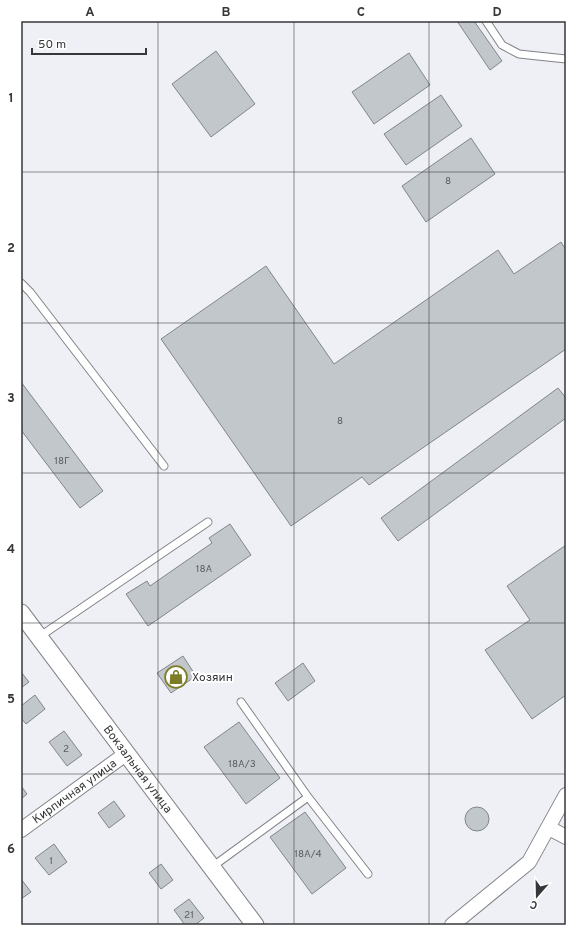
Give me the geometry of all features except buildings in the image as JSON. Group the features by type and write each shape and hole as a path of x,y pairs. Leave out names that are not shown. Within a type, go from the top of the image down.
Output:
{"street":[{"name":"Вокзальная улица","path":"21,613 255,925"},
{"name":"Кирпичная улица","path":"21,830 127,753"},
{"path":"452,925 529,862 566,795"},
{"path":"549,828 566,837"}],"lane":[{"path":"486,21 502,45 519,54 566,59"},
{"path":"21,283 35,298 164,466"},
{"path":"39,637 208,522"},
{"path":"241,702 308,797 368,874"},
{"path":"212,867 308,797"}],"place":[{"name":"Хозяин","path":"176,677"}]}
